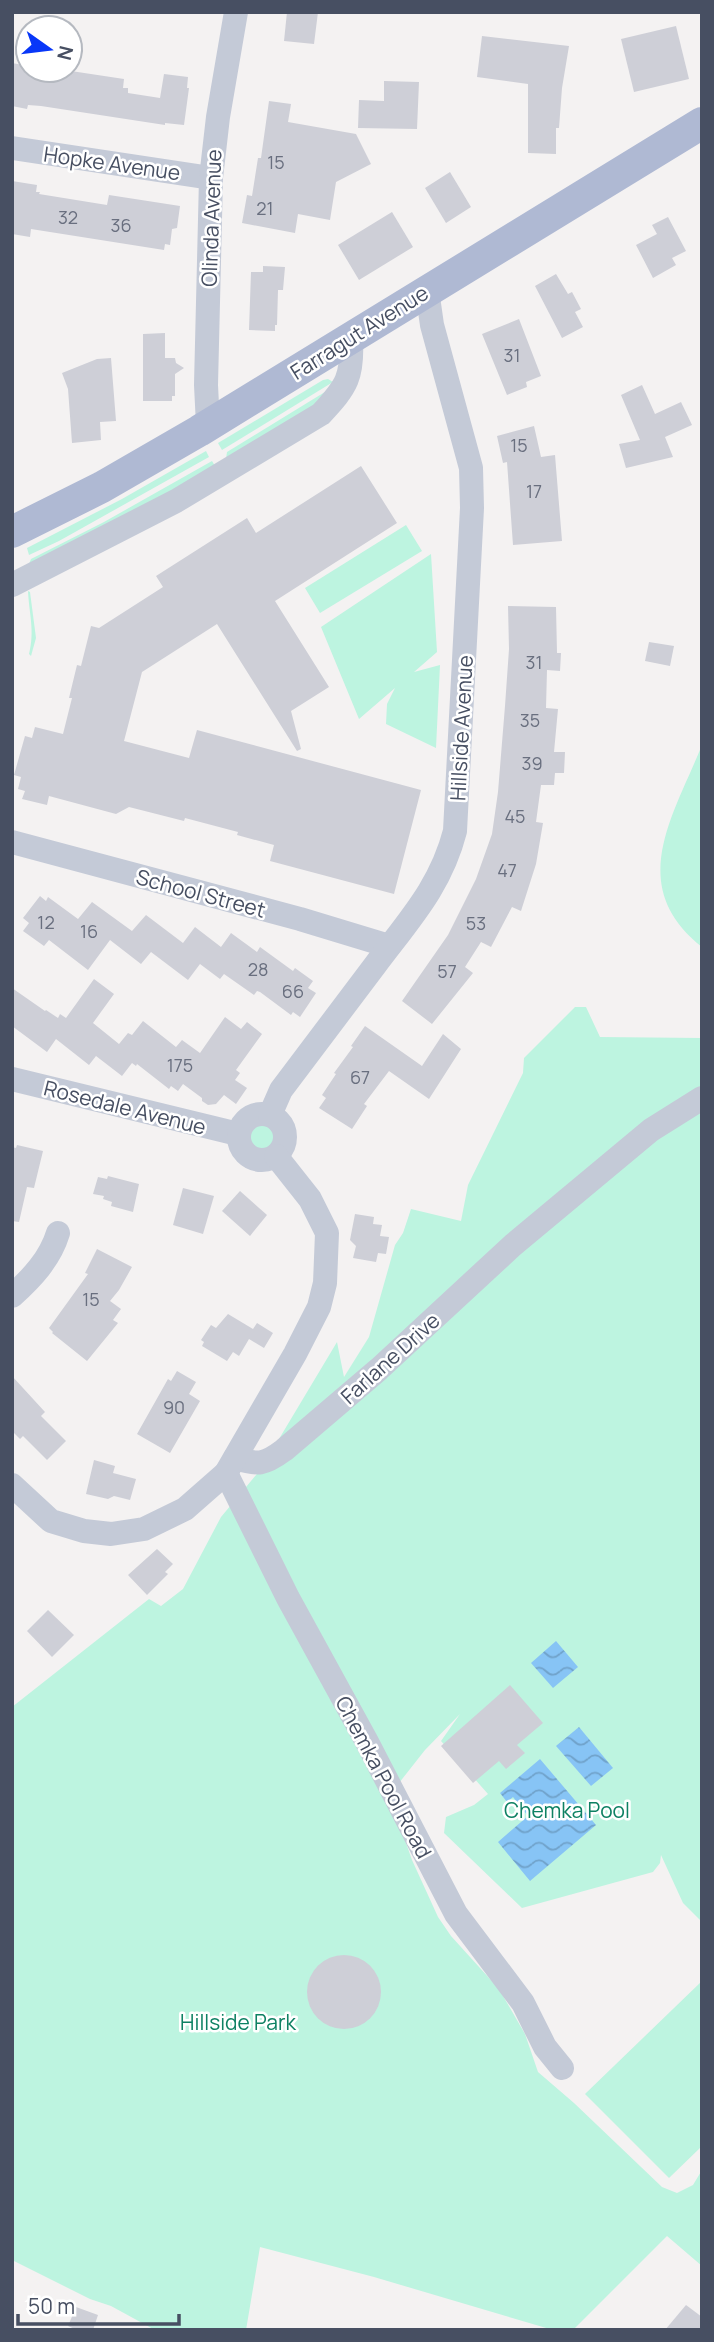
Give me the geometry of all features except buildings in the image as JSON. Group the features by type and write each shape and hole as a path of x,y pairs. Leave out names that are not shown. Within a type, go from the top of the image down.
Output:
{"main road":[{"name":"Farragut Avenue","path":"12,532 102,487 208,425 702,123"}],"street":[{"name":"Olinda Avenue","path":"208,425 206,385 211,178 236,12"},
{"name":"Hopke Avenue","path":"12,148 211,178"},
{"name":"Hillside Avenue","path":"270,1115 281,1090 419,909 449,853 457,811 472,508 471,468 432,325 426,290"},
{"path":"12,585 176,501 321,414 338,396 348,379 352,360 351,338"},
{"name":"School Street","path":"12,842 300,919 389,946"},
{"name":"Rosedale Avenue","path":"12,1079 238,1134"},
{"name":"Farlane Drive","path":"231,1465 256,1465 284,1450 379,1369 533,1228 651,1130 702,1098"},
{"path":"262,1113 270,1115 281,1124 284,1146 276,1156 261,1160 247,1155 242,1149 238,1134 243,1123 262,1113"},
{"path":"12,1485 51,1521 83,1531 111,1534 144,1529 185,1508 231,1465 295,1354 319,1307 325,1283 327,1233 310,1199 276,1156"},
{"path":"12,1296 23,1287 52,1251 58,1233"},
{"name":"Chemka Pool Road","path":"231,1465 288,1598 367,1742 456,1914 523,2003 545,2047 562,2068"}],"green space":[{"path":"328,379 333,382 222,450 218,443"},
{"path":"333,387 325,399 226,459 227,452"},
{"path":"206,451 209,457 29,555 27,548 122,499"},
{"path":"212,461 215,466 173,490 29,564 31,559 104,522"},
{"path":"406,525 422,551 320,613 305,588"},
{"path":"431,554 437,652 414,672 440,665 436,748 386,724 387,704 395,688 359,719 321,627"},
{"path":"28,591 36,638 31,656 32,630"},
{"path":"702,745 702,947 679,924 665,900 661,875 662,850 669,824"},
{"name":"Hillside Park","path":"575,1007 586,1007 600,1037 702,1038 702,1922 683,1903 661,1855 660,1863 653,1872 522,1908 444,1833 446,1817 474,1805 488,1794 441,1741 460,1714 425,1750 399,1783 405,1840 438,1917 451,1936 499,1989 525,2034 538,2072 662,2187 677,2193 693,2185 702,2170 702,2266 667,2236 573,2330 553,2330 374,2277 260,2247 246,2330 155,2330 111,2306 90,2299 12,2260 12,1707 149,1599 161,1606 183,1589 221,1517 261,1469 337,1342 344,1377 369,1337 395,1245 403,1233 411,1209 461,1221 468,1185 523,1073 524,1058"},
{"path":"262,1124 271,1128 275,1137 271,1146 262,1150 253,1146 249,1137 253,1128"},
{"path":"702,1981 702,2146 669,2178 585,2094"}],"water":[{"path":"556,1641 578,1667 553,1688 531,1663"},
{"path":"579,1727 613,1768 591,1786 556,1746"},
{"path":"540,1759 596,1825 530,1881 498,1842 528,1816 513,1797 507,1802 500,1793"}],"park label":[{"name":"Chemka Pool","path":"567,1810"}]}
